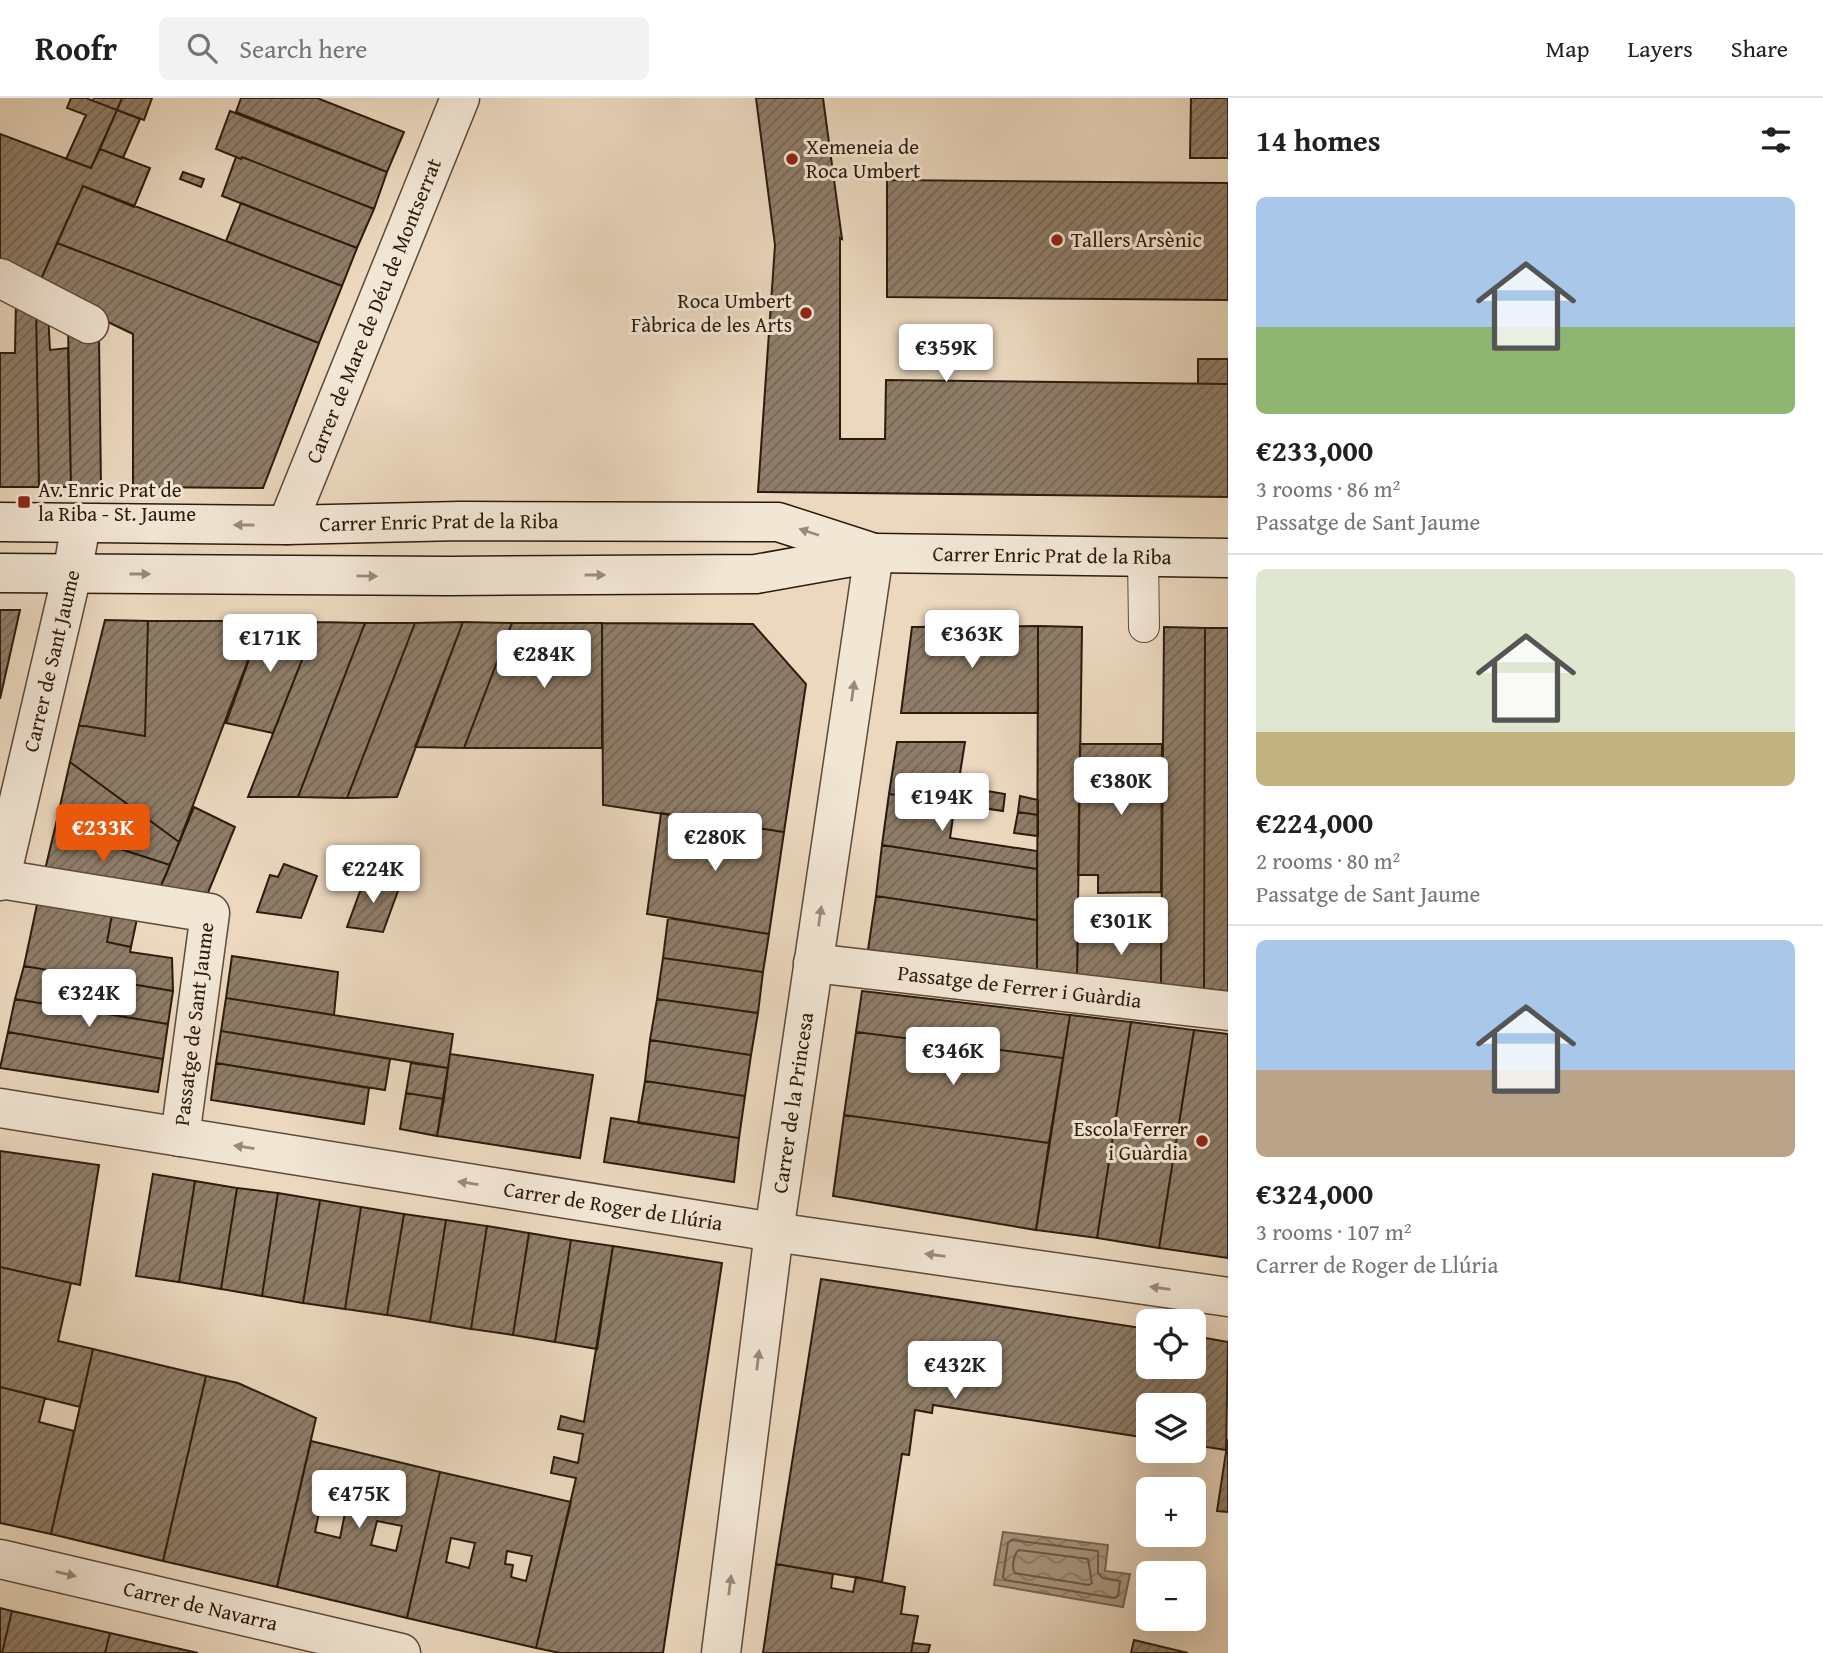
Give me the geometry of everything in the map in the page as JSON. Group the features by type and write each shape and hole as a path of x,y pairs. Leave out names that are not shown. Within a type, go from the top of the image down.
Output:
{"street":[{"name":"Carrer de Mare de Déu de Montserrat","path":"287,525 460,98"},
{"path":"0,278 89,324"},
{"name":"Carrer Enric Prat de la Riba","path":"0,522 287,525 460,521 778,522 874,553"},
{"name":"Carrer de Sant Jaume","path":"0,880 72,574 81,524"},
{"name":"Carrer Enric Prat de la Riba","path":"0,573 449,576 756,574 874,553 1228,558"},
{"name":"Carrer de la Princesa","path":"721,1653 774,1232 874,553"},
{"name":"Passatge de Sant Jaume","path":"0,880 210,913 180,1137"},
{"name":"Passatge de Ferrer i Guàrdia","path":"813,963 1228,1011"},
{"name":"Carrer de Roger de Llúria","path":"0,1108 774,1232 1228,1297"},
{"name":"Carrer de Navarra","path":"0,1559 401,1653"}],"lane":[{"path":"1143,556 1144,627"}],"water":[{"path":"1003,1532 1108,1545 1105,1571 1130,1574 1123,1607 994,1585"}],"building":[{"path":"71,98 86,98 117,110 91,168 66,159 86,115 67,108"},
{"path":"94,98 122,98 117,110 93,101"},
{"path":"122,98 152,98 144,120 117,110"},
{"path":"241,98 317,98 404,132 387,172 236,112"},
{"name":"Roca Umbert Fàbrica de les Arts","path":"756,98 823,98 842,239 840,238 840,439 885,439 886,380 1228,384 1228,497 758,492 775,245"},
{"path":"1191,98 1228,98 1228,158 1190,158"},
{"path":"117,110 140,119 123,158 100,149"},
{"path":"230,111 387,172 374,209 216,149"},
{"path":"0,134 91,168 100,149 150,168 134,207 83,186 37,288 0,267"},
{"path":"236,157 242,157 374,209 357,248 222,196"},
{"path":"183,172 204,179 201,187 180,179"},
{"name":"Tallers Arsènic","path":"887,180 1228,183 1228,300 887,297"},
{"path":"83,186 342,286 319,343 57,243"},
{"path":"241,203 357,248 342,286 226,241"},
{"path":"57,243 319,343 263,488 133,487 133,334 37,288"},
{"path":"16,298 36,307 39,487 0,487 0,353 15,353"},
{"path":"36,307 48,313 50,350 68,348 71,487 39,487"},
{"path":"68,323 99,338 101,487 71,487"},
{"path":"1198,359 1228,359 1228,384 1198,384"},
{"path":"0,610 20,610 0,699"},
{"path":"105,620 148,621 145,736 79,725"},
{"path":"148,621 263,621 179,842 70,762 79,725 145,736"},
{"path":"263,621 317,622 273,733 226,723"},
{"path":"317,622 365,623 298,797 248,797"},
{"path":"463,622 512,623 464,748 415,747"},
{"path":"463,622 397,797 347,798 415,623"},
{"path":"365,623 415,623 347,798 298,797"},
{"path":"512,623 602,623 602,748 464,748"},
{"path":"602,623 753,624 806,684 784,832 603,805"},
{"path":"1038,626 1082,627 1077,975 1037,970"},
{"path":"1038,626 1038,713 901,713 912,627"},
{"path":"1164,627 1205,628 1204,989 1161,985"},
{"path":"1205,628 1228,628 1228,991 1204,989"},
{"path":"897,742 965,742 958,786 1005,794 1003,811 889,794"},
{"path":"1080,744 1162,744 1161,892 1098,893 1098,875 1078,875"},
{"path":"70,762 179,842 170,865 55,828"},
{"path":"889,794 955,803 950,838 1037,851 1037,869 882,845"},
{"path":"1020,796 1038,800 1038,815 1018,812"},
{"path":"194,807 235,827 205,900 158,893"},
{"path":"1018,812 1038,815 1038,836 1014,833"},
{"path":"661,813 784,832 769,934 647,914"},
{"path":"55,828 170,865 158,893 44,874"},
{"path":"882,845 1037,869 1037,920 876,896"},
{"path":"284,864 317,876 301,918 257,912 270,875 278,877"},
{"path":"366,875 399,888 383,932 347,927"},
{"path":"39,895 113,909 107,942 131,947 130,952 172,958 173,991 24,966"},
{"path":"876,896 1037,920 1037,970 868,950"},
{"path":"113,909 138,914 131,947 107,942"},
{"path":"668,918 769,934 763,972 663,958"},
{"path":"1078,934 1161,934 1161,985 1077,975"},
{"path":"232,956 338,972 334,1015 226,998"},
{"path":"663,958 763,972 758,1013 657,999"},
{"path":"24,966 173,991 168,1024 15,999"},
{"path":"862,991 1070,1015 1063,1058 856,1032"},
{"path":"226,998 453,1034 448,1068 221,1031"},
{"path":"15,999 168,1024 163,1059 8,1032"},
{"path":"657,999 758,1013 751,1055 650,1040"},
{"path":"1070,1015 1131,1022 1097,1238 1036,1230"},
{"path":"1131,1022 1194,1030 1159,1248 1097,1238"},
{"name":"Escola Ferrer i Guàrdia","path":"1194,1030 1228,1034 1228,1258 1159,1248"},
{"path":"221,1031 390,1059 385,1090 216,1063"},
{"path":"8,1032 163,1059 158,1092 0,1068"},
{"path":"856,1032 1063,1058 1049,1143 844,1115"},
{"path":"650,1040 751,1055 745,1096 645,1081"},
{"path":"450,1054 593,1075 580,1158 437,1136"},
{"path":"216,1063 369,1088 364,1124 211,1100"},
{"path":"411,1063 448,1068 444,1099 406,1093"},
{"path":"645,1081 745,1096 739,1138 638,1123"},
{"path":"406,1093 444,1099 437,1136 400,1129"},
{"path":"844,1115 1049,1143 1036,1230 833,1196"},
{"path":"611,1118 739,1138 734,1182 604,1162"},
{"path":"0,1151 99,1165 80,1285 0,1267"},
{"path":"153,1174 195,1181 179,1282 136,1276"},
{"path":"195,1181 237,1188 221,1289 179,1282"},
{"path":"237,1188 278,1193 262,1296 221,1289"},
{"path":"278,1193 320,1200 303,1303 262,1296"},
{"path":"320,1200 361,1207 345,1309 303,1303"},
{"path":"361,1207 404,1214 387,1315 345,1309"},
{"path":"404,1214 446,1220 430,1322 387,1315"},
{"path":"446,1220 487,1226 471,1329 430,1322"},
{"path":"487,1226 529,1233 513,1335 471,1329"},
{"path":"529,1233 571,1240 555,1342 513,1335"},
{"path":"571,1240 613,1246 597,1349 555,1342"},
{"path":"613,1246 722,1263 663,1653 560,1653 536,1648 576,1478 551,1473 554,1457 578,1463 583,1434 558,1429 561,1416 584,1422"},
{"path":"0,1267 71,1283 58,1341 93,1349 80,1407 0,1387"},
{"path":"821,1279 1136,1327 1136,1379 1206,1379 1206,1338 1228,1342 1226,1450 1206,1447 1206,1393 1136,1393 1136,1436 933,1405 932,1413 915,1410 909,1455 902,1454 882,1582 776,1564"},
{"path":"93,1349 206,1376 163,1561 51,1534"},
{"path":"206,1376 238,1383 316,1418 277,1587 163,1561"},
{"path":"0,1387 45,1398 39,1422 74,1431 51,1534 0,1523"},
{"path":"1228,1439 1228,1512 1217,1511"},
{"path":"311,1441 440,1472 407,1618 277,1587","holes":["320,1508 345,1513 340,1538 315,1532","377,1521 402,1526 396,1551 371,1545"]},
{"path":"440,1472 571,1502 536,1648 407,1618","holes":["451,1538 475,1543 469,1568 446,1562","507,1551 532,1556 526,1581 511,1577 513,1565 505,1564"]},
{"path":"776,1564 833,1574 831,1588 853,1592 856,1577 905,1587 901,1614 918,1616 911,1653 763,1653"},
{"path":"0,1608 12,1611 2,1653 0,1653"},
{"path":"12,1611 110,1633 105,1653 2,1653"},
{"path":"110,1633 198,1653 105,1653"},
{"path":"1134,1640 1188,1653 1131,1653"},
{"path":"913,1643 930,1645 928,1653 911,1653"}],"place":[{"name":"Xemeneia de Roca Umbert","path":"792,159"},
{"name":"Tallers Arsènic","path":"1057,240"},
{"name":"Roca Umbert Fàbrica de les Arts","path":"806,313"},
{"name":"Av. Enric Prat de la Riba - St. Jaume","path":"24,502"},
{"name":"Escola Ferrer i Guàrdia","path":"1202,1141"}]}
